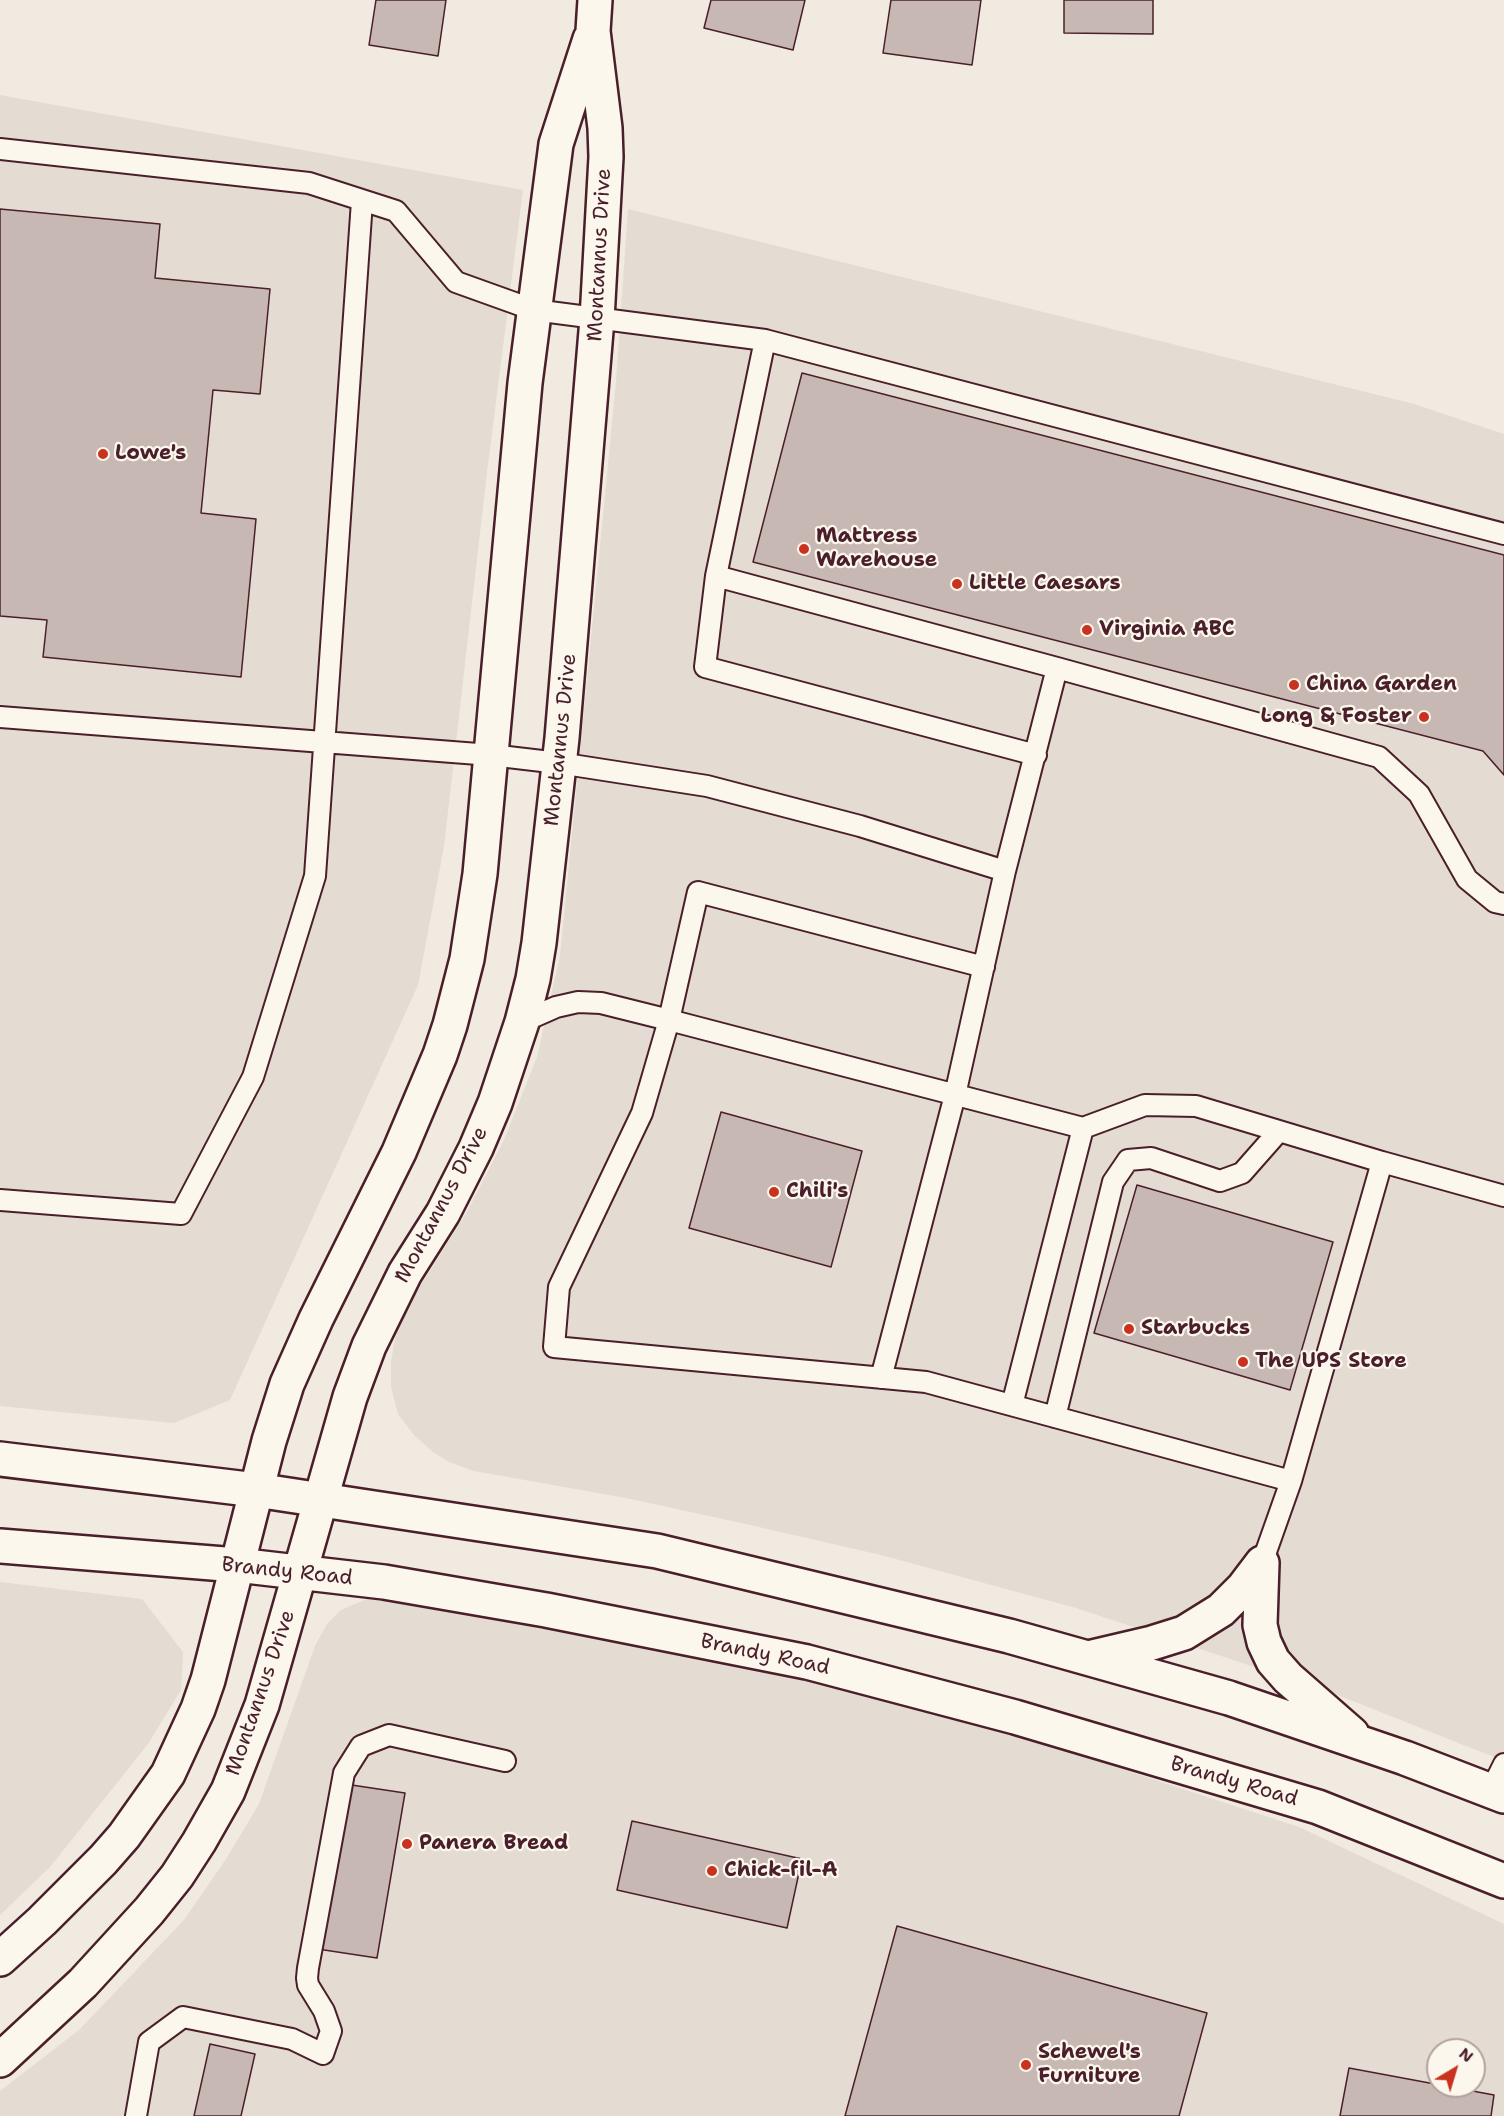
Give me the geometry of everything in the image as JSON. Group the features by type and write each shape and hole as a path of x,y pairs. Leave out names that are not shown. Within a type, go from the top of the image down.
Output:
{"street":[{"name":"Montannus Drive","path":"0,1959 103,1860 124,1836 168,1774 198,1709 208,1680 256,1490 276,1418 294,1368 399,1152 440,1055 450,1025 467,959 474,919 525,383 556,144 594,16"},
{"name":"Montannus Drive","path":"0,2060 45,2020 120,1944 177,1876 228,1791 247,1746 271,1674 350,1397 369,1346 405,1273 442,1213 476,1148 495,1103 522,1022 539,943 559,763 597,319 606,157 594,16"},
{"path":"0,1459 256,1490 657,1551 1008,1636 1229,1698 1363,1744 1500,1783"},
{"name":"Brandy Road","path":"0,1546 237,1565 384,1582 546,1610 807,1662 1015,1718 1318,1807 1504,1881"},
{"path":"1086,1658 1184,1633 1221,1610 1243,1588 1262,1563"},
{"path":"1262,1563 1260,1625 1264,1642 1273,1661 1288,1678 1363,1744"}],"lane":[{"path":"0,148 309,183 396,212 456,282 534,310 765,340 1504,534"},
{"path":"0,1200 181,1214 253,1077 315,876 362,201"},
{"path":"765,340 716,576 705,667 1036,755"},
{"path":"716,576 1379,758 1419,794 1467,879 1495,902 1504,904"},
{"path":"881,1378 955,1095 1005,872 1057,668"},
{"path":"0,717 490,755 559,763 707,786 860,826 1005,872"},
{"path":"984,967 698,892 669,1020 642,1113 559,1287 554,1347 926,1382 1291,1481"},
{"path":"522,1022 556,1007 578,1002 602,1003 1083,1128 1145,1105 1196,1106 1504,1196"},
{"path":"1012,1405 1083,1128"},
{"path":"1055,1417 1113,1182 1128,1160 1151,1158 1220,1181 1242,1173 1279,1131"},
{"path":"1262,1563 1291,1481 1382,1162"},
{"path":"136,2116 149,2042 183,2017 292,2039 323,2054 331,2031 324,2011 306,1978 344,1773 361,1746 389,1735 505,1761"}],"shaded area":[{"path":"0,95 523,190 487,472 444,846 418,985 230,1400 174,1423 0,1406"},
{"path":"628,209 1414,404 1504,434 1504,1761 1330,1692 1076,1608 881,1555 746,1524 626,1498 474,1471 449,1462 433,1452 414,1435 398,1414 391,1387 391,1362 395,1339 404,1312 468,1210 504,1140 537,1057 560,956 616,382"},
{"path":"0,1582 142,1599 183,1652 181,1690 148,1744 50,1867 0,1915"},
{"path":"376,1595 534,1620 796,1677 1005,1731 1299,1827 1504,1924 1504,2116 0,2116 0,2091 79,2030 184,1920 226,1859 259,1804 315,1646 327,1624 341,1610"}],"building":[{"path":"376,0 446,0 438,56 369,45"},
{"path":"711,0 805,0 793,50 704,28"},
{"path":"891,0 981,0 972,65 883,53"},
{"path":"1064,0 1153,0 1153,34 1064,33"},
{"name":"Lowe's","path":"0,209 160,224 155,278 270,289 260,394 213,390 201,513 256,519 241,677 43,657 47,620 0,616"},
{"path":"802,373 1504,555 1504,775 1483,751 753,562"},
{"path":"721,1112 862,1151 831,1267 689,1228"},
{"path":"1137,1185 1333,1242 1290,1390 1094,1333"},
{"path":"345,1784 405,1793 377,1958 311,1948"},
{"path":"632,1821 802,1859 787,1928 617,1890"},
{"name":"Schewel's Furniture","path":"897,1926 1207,2013 1179,2116 845,2116"},
{"path":"210,2044 255,2054 241,2116 194,2116"},
{"path":"1349,2068 1426,2082 1426,2098 1486,2098 1486,2094 1494,2095 1491,2116 1340,2116"}],"place":[{"name":"Lowe's","path":"103,454"},
{"name":"Mattress Warehouse","path":"804,549"},
{"name":"Little Caesars","path":"957,584"},
{"name":"Virginia ABC","path":"1087,630"},
{"name":"China Garden","path":"1294,685"},
{"name":"Long & Foster","path":"1424,717"},
{"name":"Chili's","path":"774,1192"},
{"name":"Starbucks","path":"1129,1329"},
{"name":"The UPS Store","path":"1243,1362"},
{"name":"Panera Bread","path":"407,1844"},
{"name":"Chick-fil-A","path":"712,1871"},
{"name":"Schewel's Furniture","path":"1026,2065"}]}
